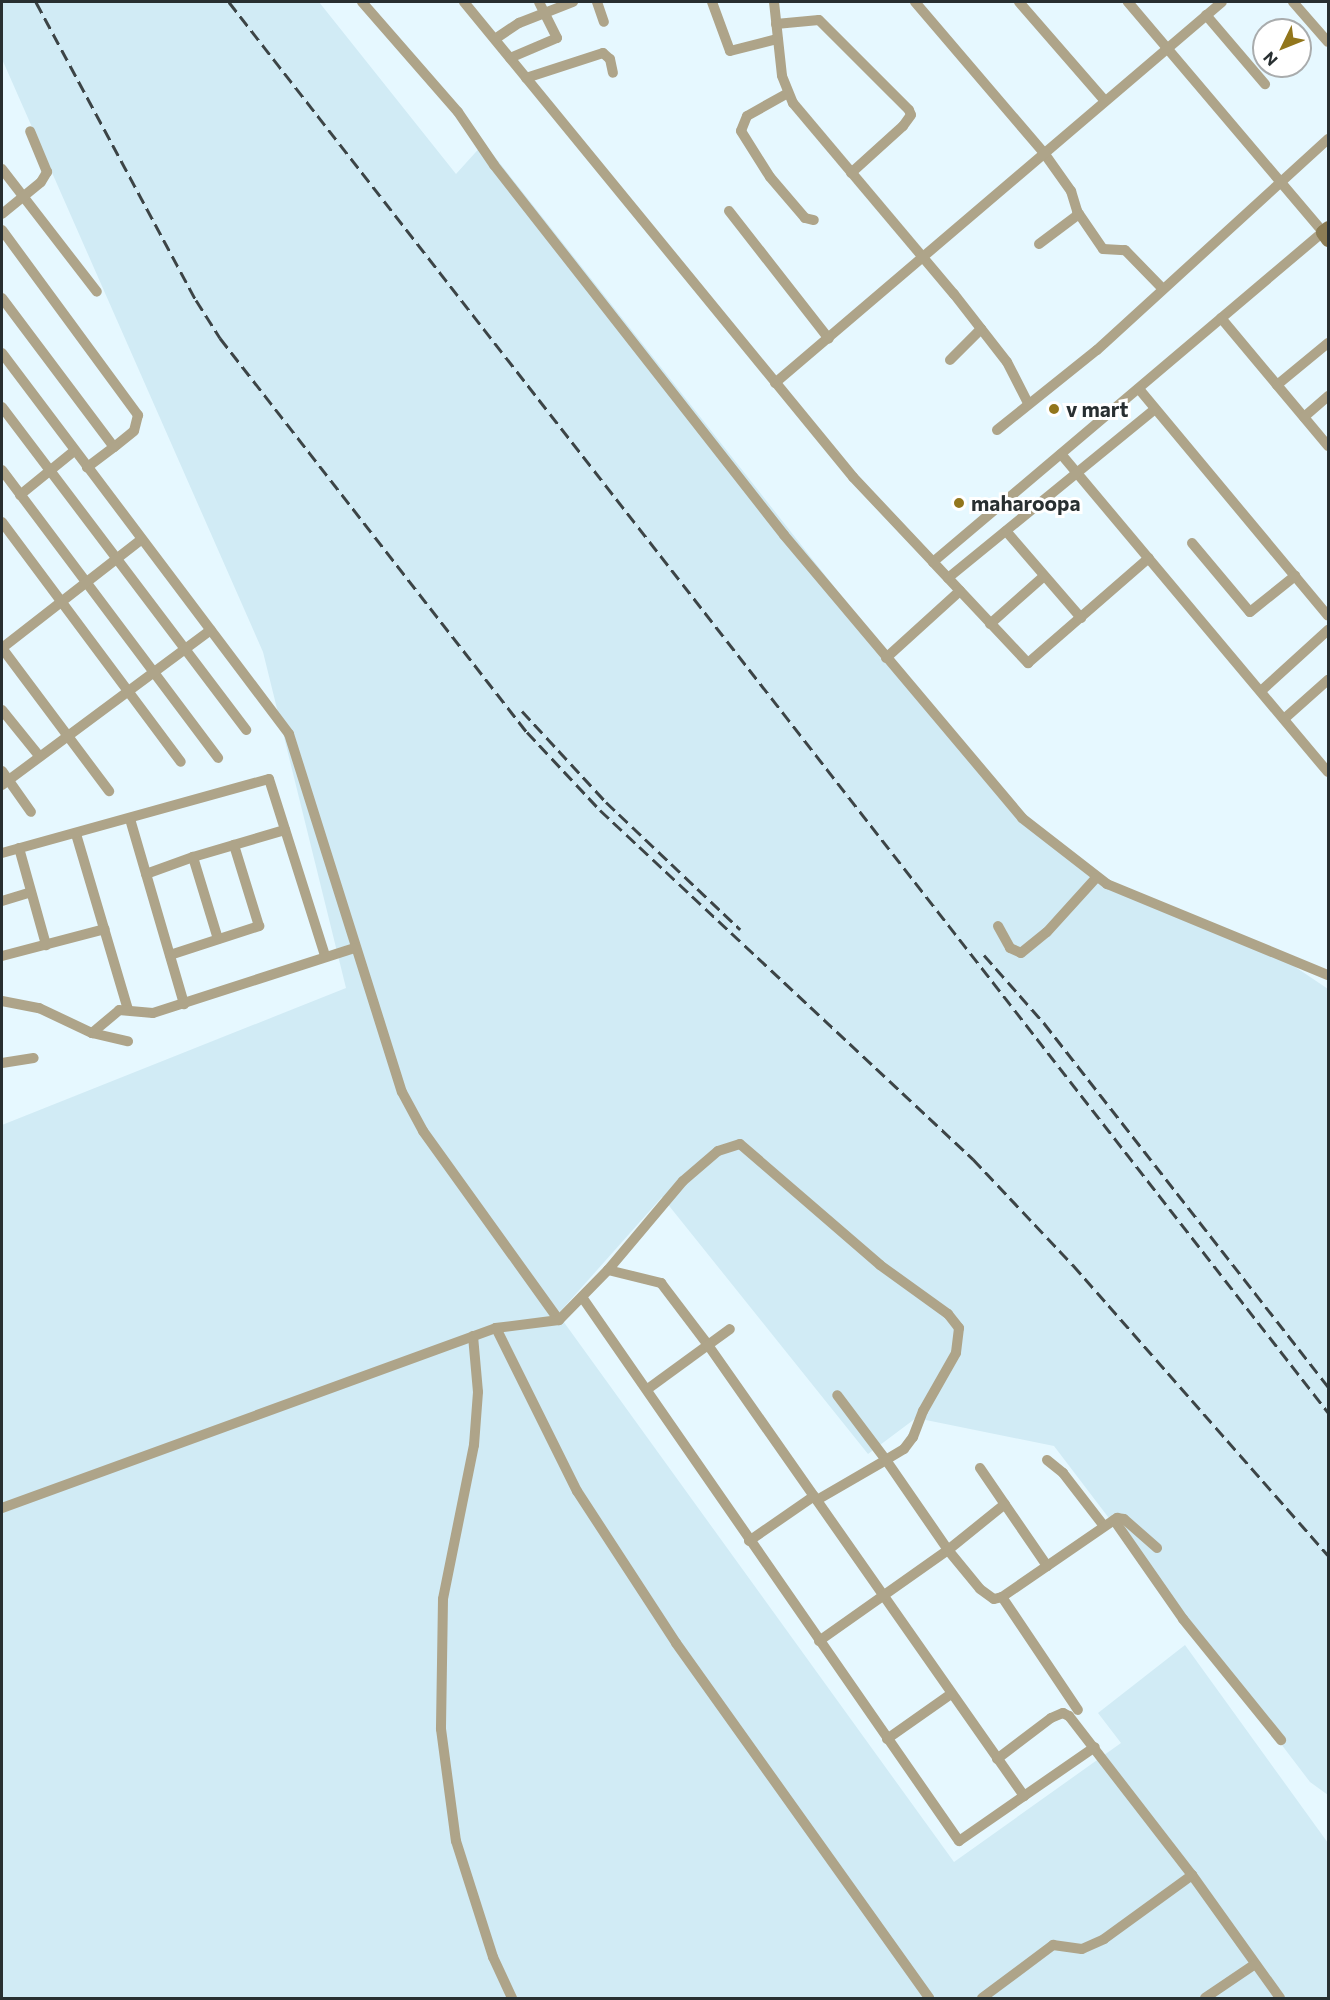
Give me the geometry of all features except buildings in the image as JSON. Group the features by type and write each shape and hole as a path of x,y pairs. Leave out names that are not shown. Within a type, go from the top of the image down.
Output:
{"street":[{"path":"362,2 459,112 501,174 886,658 1022,818 1096,878 1186,920 1329,975"},
{"path":"466,2 853,477 1028,663 1149,558"},
{"path":"510,58 557,38 539,2"},
{"path":"495,39 512,26 573,2"},
{"path":"597,2 604,22"},
{"path":"712,2 730,51 777,39"},
{"path":"774,2 777,39 788,93 1007,362 1028,403"},
{"path":"915,2 1044,153 1071,191 1079,214 1105,250 1125,250 1163,289"},
{"path":"1019,2 1104,101"},
{"path":"933,562 1221,318 1327,233 1281,184 1128,2"},
{"path":"775,383 1222,2"},
{"path":"1293,2 1329,42"},
{"path":"1206,15 1265,84"},
{"path":"776,24 819,21 909,110 911,115 903,126 851,173"},
{"path":"526,78 603,53 610,59 613,73"},
{"path":"788,93 747,116 741,131 770,177 805,218 814,220"},
{"path":"2,214 24,197 47,172 30,131"},
{"path":"997,430 1097,350 1329,139"},
{"path":"2,169 97,291"},
{"path":"729,211 829,339"},
{"path":"1039,244 1079,214"},
{"path":"2,230 138,415 134,431 87,468"},
{"path":"2,298 114,447"},
{"path":"1221,318 1329,446"},
{"path":"950,360 981,329"},
{"path":"1277,385 1329,343"},
{"path":"2,353 290,734 354,948 409,1108 559,1320"},
{"path":"1139,389 1329,616"},
{"path":"1304,417 1329,396"},
{"path":"2,407 184,651 246,730"},
{"path":"948,578 1155,409"},
{"path":"20,495 74,450"},
{"path":"1061,454 1329,772"},
{"path":"2,471 218,758"},
{"path":"2,522 181,762"},
{"path":"1006,531 1081,618"},
{"path":"109,791 2,648 142,540"},
{"path":"1192,543 1250,612 1295,576"},
{"path":"990,624 1044,576"},
{"path":"886,658 960,591"},
{"path":"31,812 4,779 40,757 211,630"},
{"path":"1261,691 1329,630"},
{"path":"1284,719 1329,680"},
{"path":"2,710 40,757"},
{"path":"2,853 269,779 325,956"},
{"path":"130,819 184,1004"},
{"path":"146,874 192,857 285,830"},
{"path":"76,834 128,1009"},
{"path":"170,955 259,926 234,845"},
{"path":"19,848 46,945"},
{"path":"192,857 218,939"},
{"path":"998,926 1010,948 1021,953 1047,932 1096,878"},
{"path":"2,901 31,892"},
{"path":"2,956 105,929"},
{"path":"92,1033 116,1011 128,1009 145,1014 184,1004 354,948"},
{"path":"2,1001 39,1008 92,1033 128,1041"},
{"path":"2,1063 34,1058"},
{"path":"2,1508 496,1328 559,1320 608,1270 697,1168 734,1144 747,1147 874,1260 948,1314 959,1328 956,1353 923,1411 913,1437 904,1449 815,1498 749,1541"},
{"path":"608,1270 658,1281 708,1345 1024,1796"},
{"path":"582,1297 649,1388 749,1541 959,1841 1095,1747"},
{"path":"496,1328 589,1510 676,1643 929,1998"},
{"path":"649,1388 729,1329"},
{"path":"473,1336 478,1392 474,1445 443,1599 441,1729 456,1841 493,1957 512,1998"},
{"path":"837,1395 886,1460 948,1550 988,1597 1002,1597 1114,1520 1124,1519 1157,1548"},
{"path":"1047,1460 1063,1473 1104,1526"},
{"path":"980,1468 1047,1566"},
{"path":"819,1641 948,1550 1005,1504"},
{"path":"1114,1520 1183,1619 1281,1740"},
{"path":"1002,1597 1078,1710"},
{"path":"887,1738 951,1694"},
{"path":"997,1759 1063,1713 1095,1747 1192,1875 1280,1998"},
{"path":"982,1998 1053,1945 1082,1949 1104,1939 1192,1875"},
{"path":"1205,1998 1255,1964"}],"shaded area":[{"path":"2,2 319,2 456,174 484,143 1004,802 1112,885 1276,954 1328,989 1328,1795 1310,1782 1054,1446 916,1418 868,1454 662,1197 558,1314 954,1862 1121,1743 1098,1713 1185,1645 1328,1843 1328,1998 2,1998 2,1125 346,988 263,652 2,59"}],"railway":[{"path":"36,2 196,300 220,338 527,732 600,810 973,1159 1073,1265 1328,1555"},
{"path":"229,2 1328,1412"},
{"path":"522,711 606,802 740,929"},
{"path":"984,955 1044,1023 1328,1387"}],"place":[{"name":"v mart","path":"1054,409"},
{"name":"maharoopa","path":"959,503"}]}
